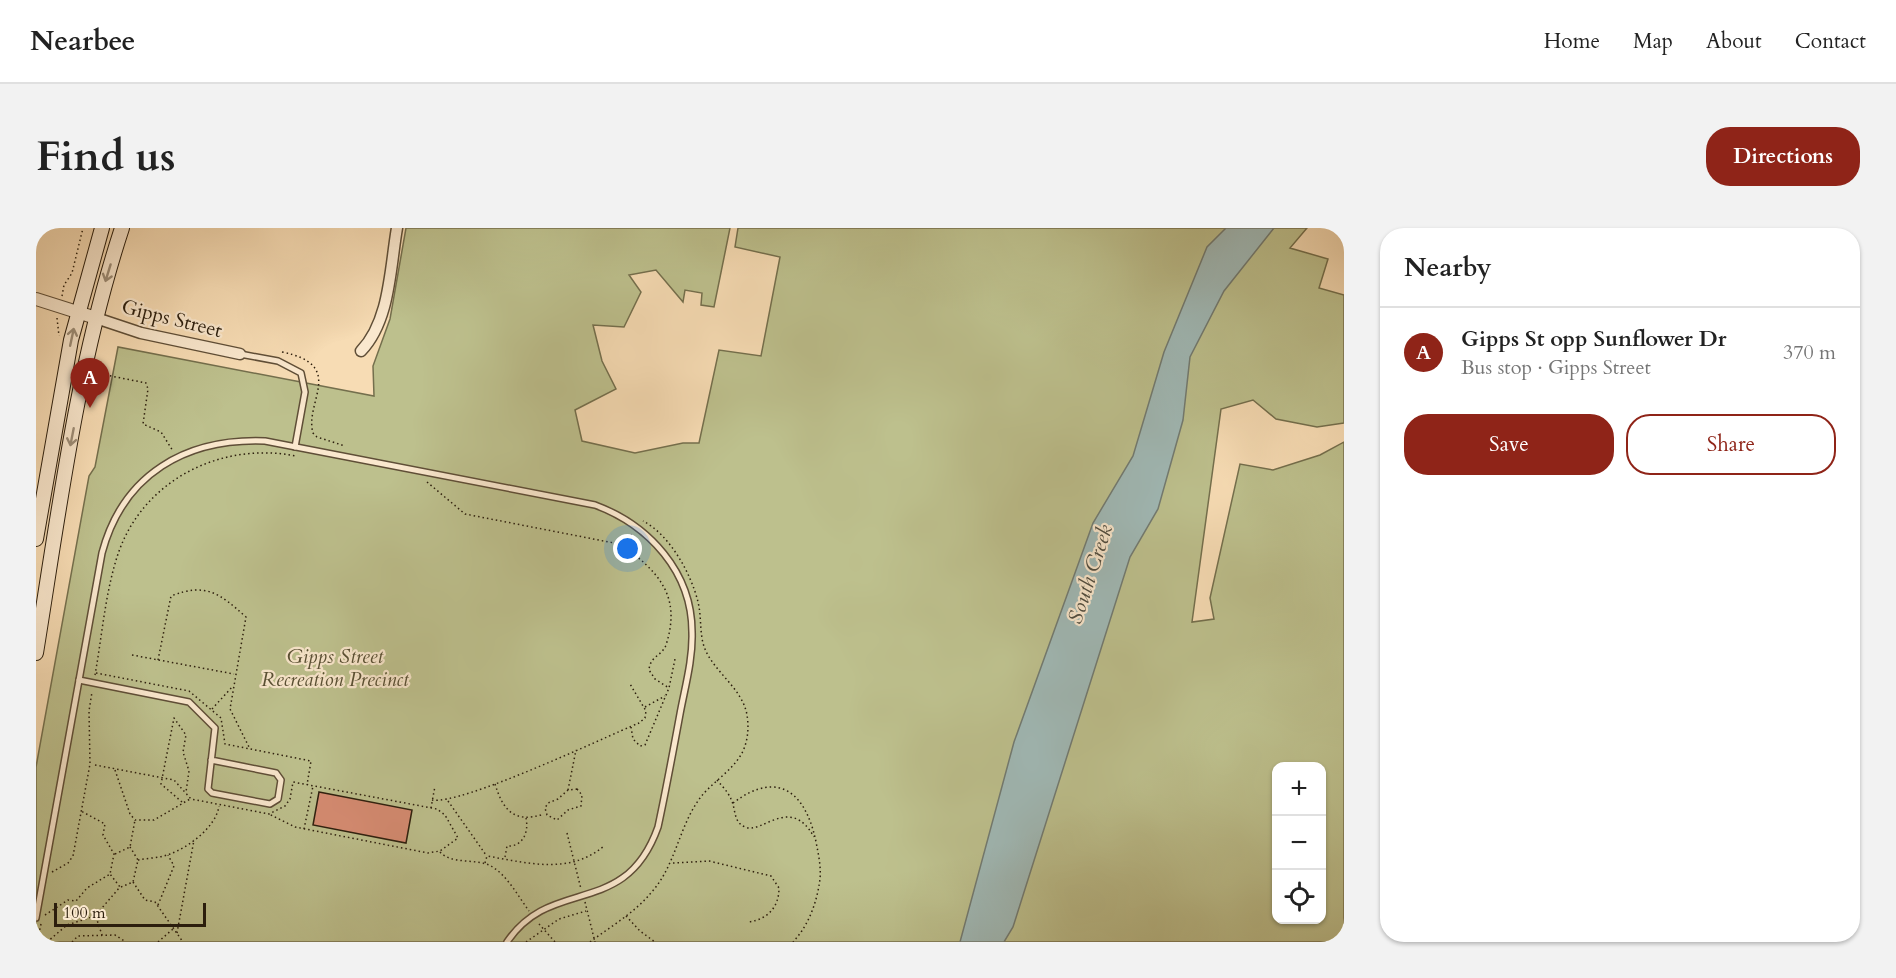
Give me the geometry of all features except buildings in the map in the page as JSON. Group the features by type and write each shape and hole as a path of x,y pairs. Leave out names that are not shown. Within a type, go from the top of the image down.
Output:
{"main road":[{"path":"36,539 78,311 102,228"},
{"name":"Gipps Street","path":"36,653 71,445 96,318 122,228"}],"street":[{"path":"362,351 369,343 382,315 397,228"},
{"path":"36,299 96,318"},
{"name":"Gipps Street","path":"96,318 141,333 240,354"}],"lane":[{"path":"240,354 291,365 301,373 305,392 295,447"},
{"path":"39,917 79,680 107,534 134,489 159,467 177,456 222,442 265,441 581,502 609,510 638,527 660,548 672,564 686,593 692,619 692,646 658,827 647,855 619,882 596,893 549,906 533,915 507,942"},
{"path":"79,680 179,698 189,702 215,728 207,784 212,793 270,804 278,799 281,780 276,773 212,760"}],"path":[{"path":"64,290 72,273 83,228"},
{"path":"282,352 300,357 315,371 319,384 312,428 316,437 342,445 340,456"},
{"path":"101,374 146,383 148,389 142,424 161,432 177,456"},
{"path":"50,877 71,860 90,764 89,711 93,682 117,558 132,525 149,502 180,476 215,460 259,452 297,456"},
{"path":"422,480 465,514 620,543 652,569 668,595 672,611 665,646 651,660 648,670 655,679 669,688"},
{"path":"590,942 649,896 672,863 693,808 737,761 745,747 748,723 745,706 704,646 698,601 682,563 667,543 644,520 629,538 620,543"},
{"path":"158,660 171,596 186,590 219,593 246,617 230,709 250,749"},
{"path":"132,655 236,675"},
{"path":"632,726 633,739 640,746 645,745 669,688 675,659"},
{"path":"432,800 447,800 495,783 632,726 645,718 644,708 630,684"},
{"path":"205,716 234,685"},
{"path":"644,708 666,696"},
{"path":"182,802 161,784 174,718 186,735 183,752 189,771 186,793"},
{"path":"545,813 546,804 558,799 568,790 576,750"},
{"path":"95,765 174,780 191,799"},
{"path":"114,768 130,814 135,820"},
{"path":"717,780 733,804 736,820 747,828 756,828 779,818 795,819 807,827 816,840"},
{"path":"135,820 154,820 182,802 191,799 269,814 287,825 304,830 428,853 440,851 457,842 458,834 441,811 293,782 290,799 285,806 269,814"},
{"path":"495,783 504,807 512,813 526,817 545,813"},
{"path":"304,830 313,786"},
{"path":"431,808 435,786"},
{"path":"733,804 761,789 775,787 789,790 803,805 816,840 820,869 818,891 806,924 793,942"},
{"path":"545,813 557,820 568,810 581,806 584,799 580,792 568,790"},
{"path":"447,800 487,856 548,866 587,858 604,846"},
{"path":"138,860 168,855 195,839 216,818 219,804"},
{"path":"39,917 68,900 76,901 87,888 110,874 114,854 103,835 105,824 81,811"},
{"path":"505,859 507,846 514,846 525,835 526,817"},
{"path":"135,820 130,847 138,860 133,882 145,900 155,902 183,942"},
{"path":"177,933 195,839"},
{"path":"114,854 130,847"},
{"path":"440,851 447,857 485,864 502,876 555,942"},
{"path":"158,906 174,866 168,855"},
{"path":"485,864 487,856"},
{"path":"672,863 708,861 771,876 779,888 777,904 768,915 749,922"},
{"path":"110,874 120,887"},
{"path":"44,907 39,917 39,933 46,942 67,925 95,916 120,887 133,882"},
{"path":"526,942 543,928 566,916 587,911"},
{"path":"626,915 640,931 655,942"},
{"path":"95,916 102,935"},
{"path":"158,942 170,934 173,928"},
{"path":"72,942 78,936 102,935 117,935 126,942"}],"green space":[{"name":"Gipps Street Recreation Precinct","path":"406,228 730,228 714,307 701,305 702,293 685,290 683,302 656,270 629,275 641,292 624,327 593,325 602,361 616,389 575,410 582,441 635,453 683,443 699,443 719,350 761,356 780,257 735,247 738,228 1307,228 1290,248 1328,259 1319,288 1344,295 1344,423 1317,427 1276,419 1253,400 1221,409 1192,622 1214,619 1210,598 1240,464 1273,470 1320,455 1344,442 1344,942 36,942 36,767 89,476 95,467 118,347 374,396 373,366 390,319"}],"water":[{"name":"South Creek","path":"1226,228 1274,228 1224,291 1190,357 1183,420 1158,509 1130,557 1013,927 1004,942 960,942 1014,742 1093,523 1133,456 1164,352 1207,247"}],"place":[{"name":"Gipps St opp Sunflower Dr","path":"90,408"}]}
